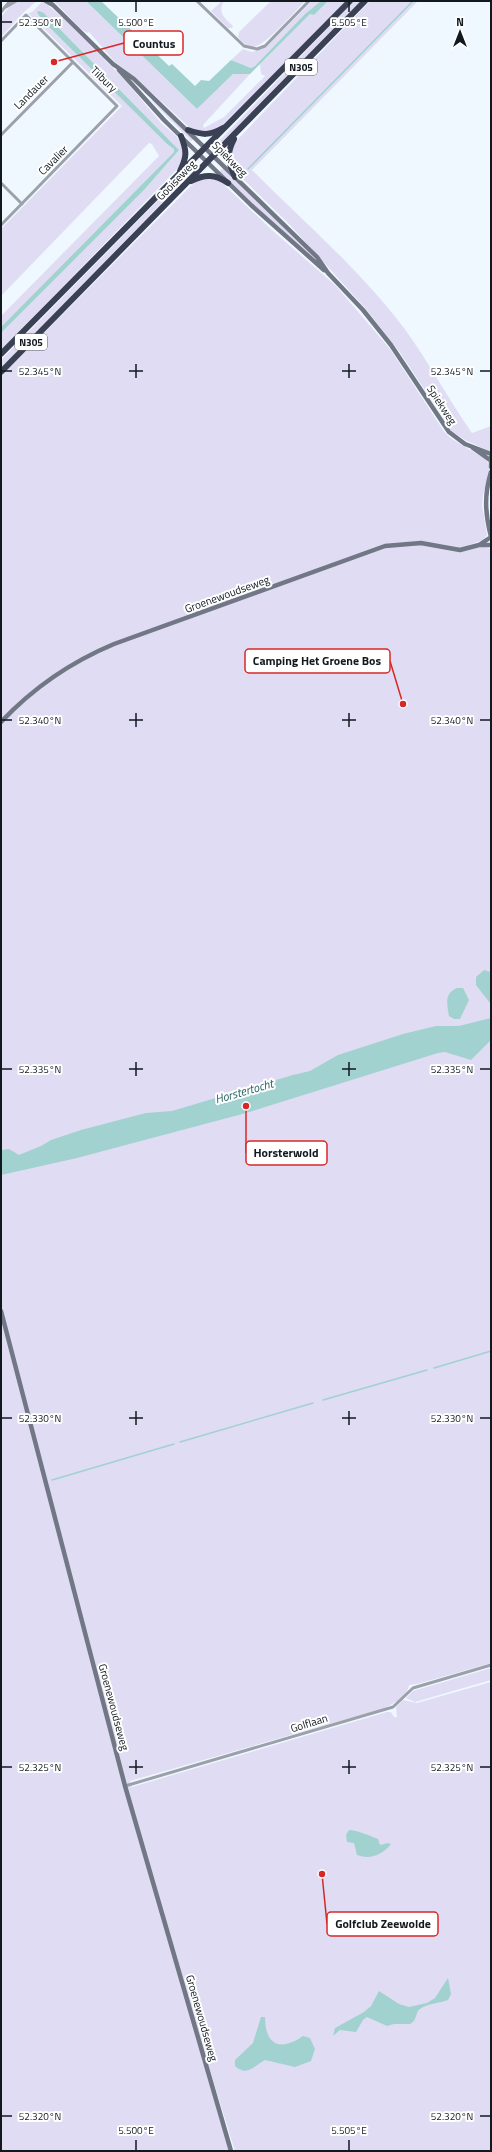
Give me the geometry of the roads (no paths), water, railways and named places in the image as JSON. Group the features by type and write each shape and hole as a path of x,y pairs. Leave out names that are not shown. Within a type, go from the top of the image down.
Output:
{"highway":[{"name":"Gooiseweg","path":"1,354 350,1"},
{"name":"Gooiseweg","path":"1,372 365,1"},
{"path":"188,130 201,135 210,135 229,124"},
{"path":"235,177 227,156 238,132"},
{"path":"178,176 187,156 186,148 181,136"},
{"path":"186,184 207,175 214,176 228,183"}],"street":[{"path":"1,12 10,1"},
{"path":"5,8 16,1"},
{"name":"Spiekweg","path":"46,1 52,3 228,183 275,228 328,274 363,310 391,345 448,432 491,457"},
{"path":"197,1 244,46 256,49 265,46 309,1"},
{"name":"Tilbury","path":"1,41 26,16 117,106"},
{"name":"Landauer","path":"1,135 73,62"},
{"name":"Spiekweg","path":"113,64 134,79 302,240 328,274"},
{"name":"Cavalier","path":"1,225 117,106"},
{"path":"1,183 22,204"},
{"path":"491,457 491,467"},
{"path":"491,472 486,492 485,511 491,537"},
{"path":"486,492 491,483"},
{"name":"Groenewoudseweg","path":"1,722 26,696 54,675 114,644 386,546 421,543 460,550 479,544 491,537"},
{"name":"Groenewoudseweg","path":"479,544 491,545"},
{"name":"Groenewoudseweg","path":"1,1311 125,1786 231,2151"},
{"name":"Golflaan","path":"125,1786 393,1707 413,1688 491,1665"}],"water":[{"path":"86,1 101,1 169,66 172,64 195,86 201,80 209,81 231,60 251,68 255,66 305,14 321,1 328,1 314,15 310,14 250,74 233,74 197,109"},
{"path":"39,11 44,13 179,150 144,190 1,333 1,327 174,152 174,149 167,144 41,19 37,12"},
{"path":"484,970 491,972 490,1003 476,985 476,977"},
{"path":"457,988 463,988 469,1000 460,1019 454,1019 449,1016 447,1000 450,993"},
{"name":"Horstertocht","path":"491,1018 491,1040 471,1060 445,1052 438,1053 246,1113 77,1158 1,1175 1,1150 9,1149 19,1155 51,1140 81,1130 146,1113 172,1111 310,1071 338,1055 403,1034 436,1026 459,1026"},
{"path":"349,1830 360,1832 378,1839 380,1845 388,1843 391,1844 376,1856 367,1857 357,1855 354,1843 347,1842 346,1835"},
{"path":"448,1978 451,1994 448,2000 428,2005 420,2009 412,2023 387,2026 367,2017 363,2020 356,2032 340,2030 333,2036 335,2028 364,2012 371,2006 379,1991 399,2004 409,2007 427,2003 435,1998"},
{"path":"261,2017 265,2017 268,2034 271,2040 275,2043 287,2044 303,2036 310,2038 315,2049 311,2061 295,2067 265,2060 247,2071 243,2071 235,2066 235,2060 253,2043"}],"waterway":[{"path":"248,169 413,1"},
{"path":"434,1368 491,1351"},
{"path":"323,1400 427,1370"},
{"path":"180,1442 313,1403"},
{"path":"52,1480 174,1444"}],"place":[{"name":"Countus","path":"54,62"},
{"name":"Camping Het Groene Bos","path":"403,704"},
{"name":"Horsterwold","path":"246,1106"},
{"name":"Golfclub Zeewolde","path":"322,1874"}]}
